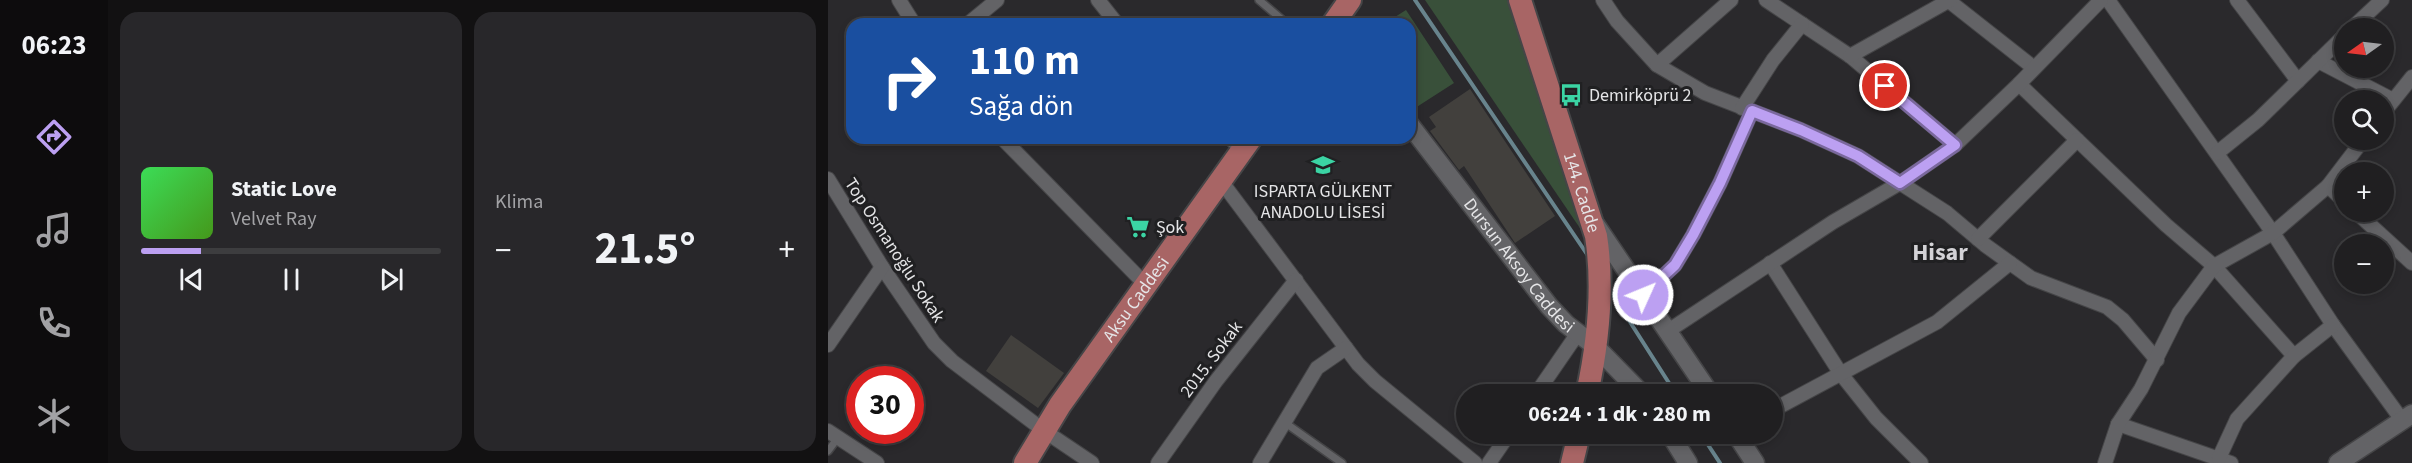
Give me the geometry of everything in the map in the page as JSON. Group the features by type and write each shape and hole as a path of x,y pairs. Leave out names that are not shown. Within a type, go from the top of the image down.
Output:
{"main road":[{"path":"1338,18 1350,0"},
{"name":"144. Cadde","path":"1520,0 1592,219"},
{"name":"Aksu Caddesi","path":"1024,463 1043,430 1221,181 1240,144"},
{"path":"1588,384 1598,252 1592,219"},
{"path":"1572,463 1577,444"}],"street":[{"path":"899,0 910,18"},
{"path":"975,18 997,0"},
{"path":"1098,0 1112,18"},
{"path":"1603,0 1617,21 1657,65 1705,93 1801,130 1858,156 1947,213 2031,278 2107,307 2123,320 2157,360"},
{"path":"1657,65 1731,0"},
{"path":"1766,0 1850,56 1955,145"},
{"path":"1668,331 1770,263 1900,183 1955,145 2019,84 2101,0"},
{"path":"2108,0 2273,233 2333,325 2407,417 2338,463"},
{"path":"2237,0 2298,81"},
{"path":"2363,18 2382,0"},
{"path":"1850,56 1950,1 2034,68"},
{"path":"1643,295 1675,265 1693,235 1720,183 1747,110 1773,60 1802,24"},
{"path":"2217,153 2258,120 2334,46"},
{"path":"2318,61 2374,90"},
{"path":"2019,84 2166,225 2214,266 2294,356"},
{"path":"2394,99 2409,86"},
{"name":"Dursun Aksoy Caddesi","path":"1416,133 1549,306 1590,336 1633,384"},
{"path":"1978,238 2077,140"},
{"path":"1008,144 1146,285"},
{"path":"2105,463 2118,424 2157,360 2179,313 2214,266 2273,233 2328,186 2355,150"},
{"name":"Top Osmanoğlu Sokak","path":"828,179 882,267 934,343 952,362 1043,430 1092,463"},
{"path":"1221,181 1346,348 1376,381 1475,463"},
{"path":"2328,186 2334,192"},
{"name":"144. Cadde","path":"1592,219 1703,384"},
{"path":"2367,222 2412,263"},
{"path":"1770,263 1841,374 1876,418 1921,463"},
{"path":"1783,405 1937,322 2010,263"},
{"path":"828,345 882,267"},
{"name":"2015. Sokak","path":"1158,463 1216,381 1296,280"},
{"path":"2118,424 2225,461 2237,419 2294,356 2333,325"},
{"path":"1545,384 1590,336"},
{"path":"1260,463 1317,368 1346,348"},
{"path":"832,435 877,463"},
{"path":"1489,463 1502,444"},
{"path":"1676,444 1688,463"},
{"path":"1743,444 1755,463"}],"lane":[{"path":"1259,0 1280,18"},
{"path":"1284,422 1342,463"},
{"path":"828,451 832,435"}],"green space":[{"path":"1425,0 1508,0 1586,237"},
{"path":"1406,10 1411,18 1393,18"},
{"path":"1416,25 1454,83 1416,107"}],"building":[{"path":"1470,89 1555,216 1515,243 1464,166 1459,170 1430,131 1436,127 1429,117"},
{"path":"1011,335 1064,373 1038,408 986,371"}],"waterway":[{"path":"1415,0 1589,257"},
{"path":"1609,289 1670,384"},
{"path":"1708,444 1720,463"}],"place":[{"name":"Demirköprü 2","path":"1571,95"},
{"name":"ISPARTA GÜLKENT ANADOLU LİSESİ","path":"1323,165"},
{"name":"Şok","path":"1138,227"}],"district":[{"name":"Hisar","path":"1940,252"}],"route":[{"path":"1643,295 1675,265 1693,235 1720,183 1752,111 1858,156 1900,183 1955,145 1885,86"}]}
